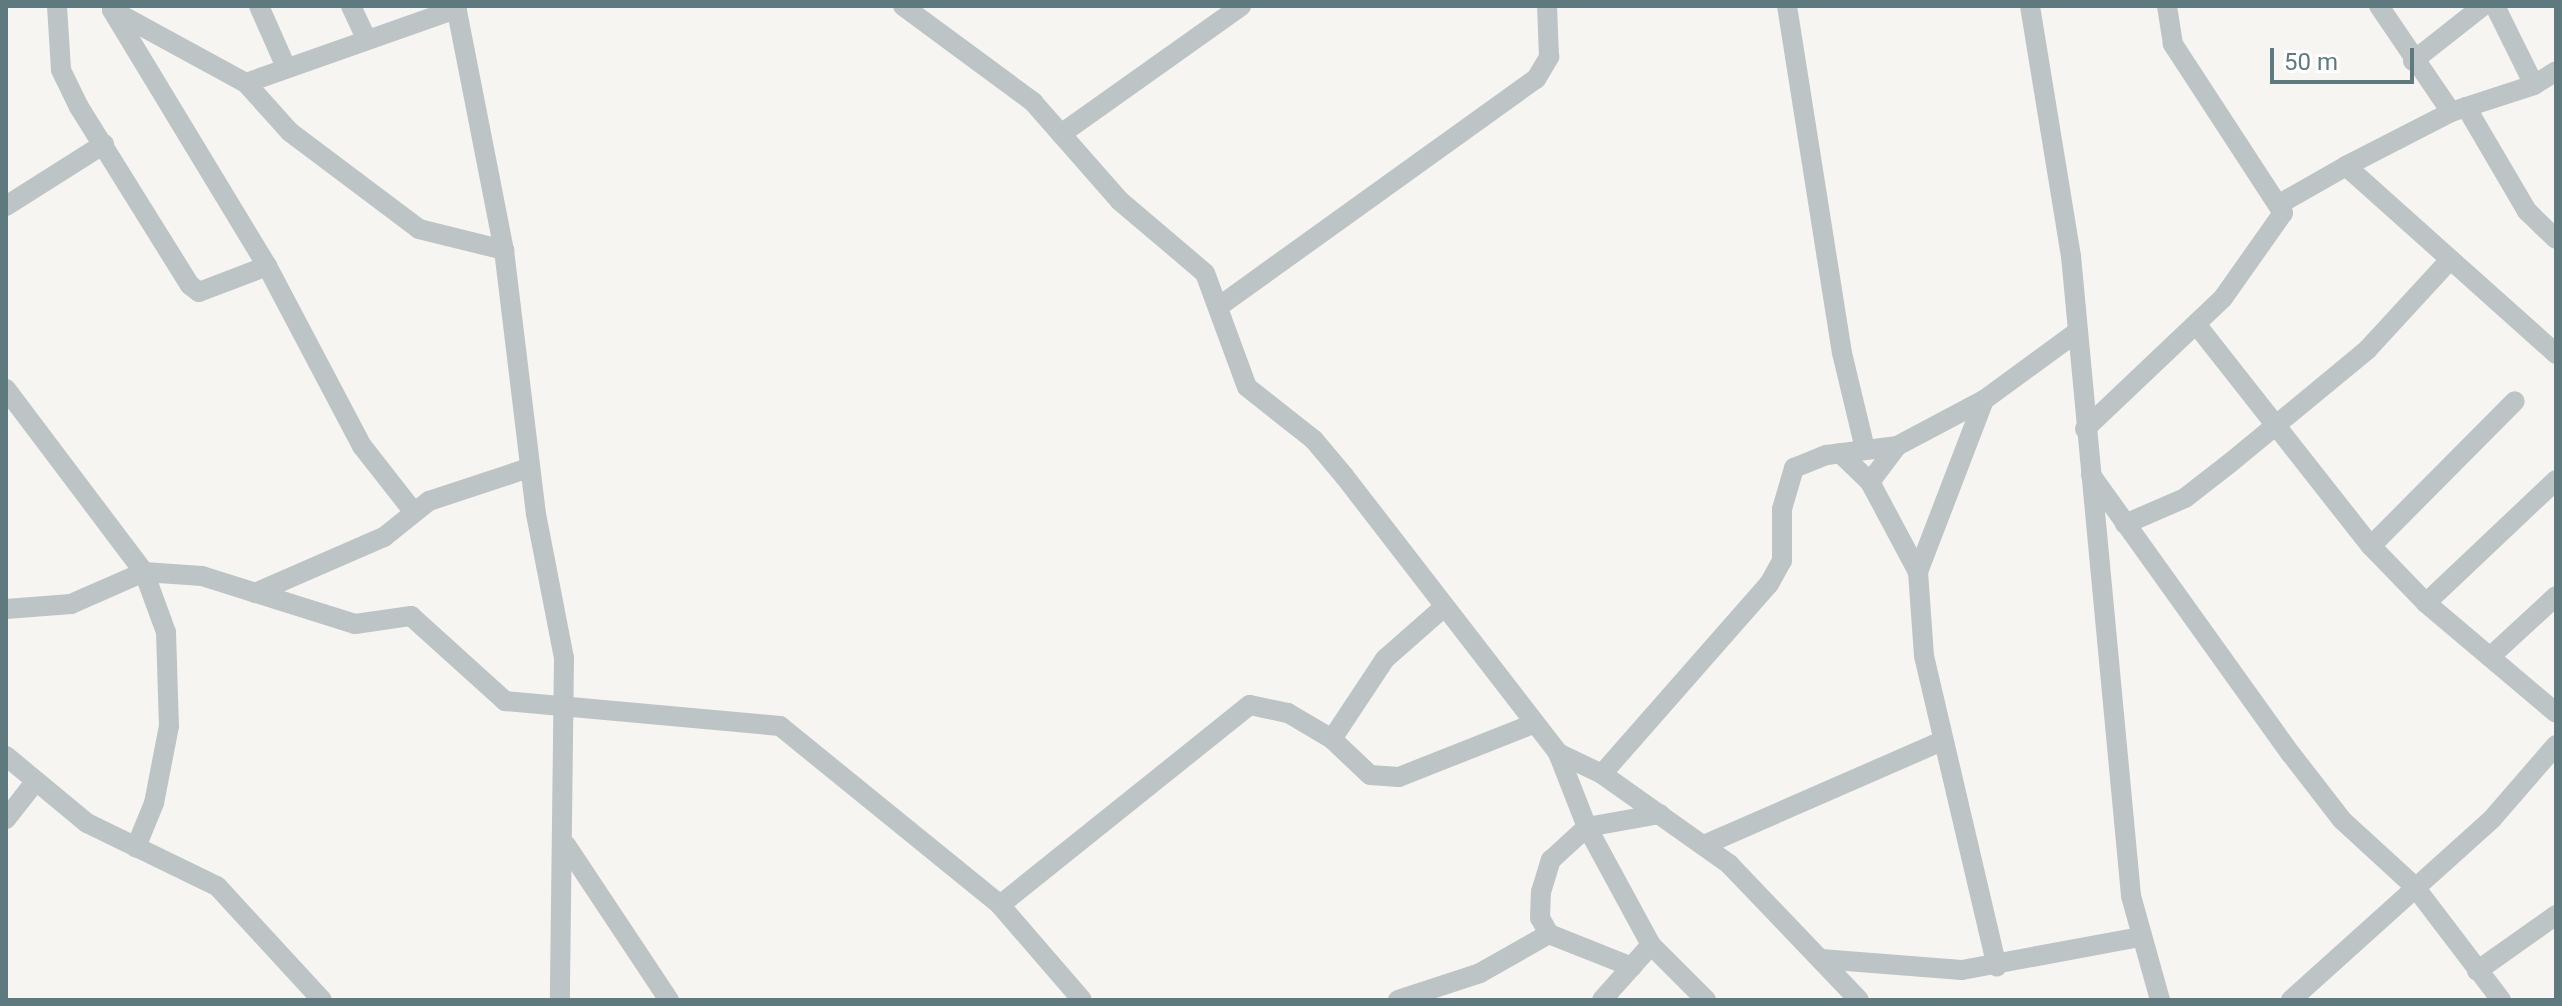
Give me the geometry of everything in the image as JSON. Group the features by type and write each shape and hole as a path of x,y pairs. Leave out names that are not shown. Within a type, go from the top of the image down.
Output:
{"street":[{"path":"57,6 61,70 194,289 267,266"},
{"path":"259,6 285,65"},
{"path":"351,6 366,38"},
{"path":"903,6 999,72 1061,134 1120,201 1190,255 1221,305 1247,387 1314,440 1442,609 1558,753 1587,827 1651,945 1706,1000"},
{"path":"1061,134 1241,6"},
{"path":"1221,305 1536,79 1549,57 1547,6"},
{"path":"1787,6 1842,353 1865,449"},
{"path":"2030,6 2060,171 2122,822 2140,937 2160,1000"},
{"path":"2085,429 2252,266 2283,213 2281,203 2173,44 2167,6"},
{"path":"2379,6 2413,61 2459,109 2527,211 2556,239"},
{"path":"2413,61 2483,6"},
{"path":"2495,6 2534,85"},
{"path":"109,8 246,83 290,132 384,207 419,229 504,250"},
{"path":"109,8 267,266 362,446 413,511"},
{"path":"246,83 285,65 456,8 504,250 529,468 564,658 558,707 566,845 560,1000"},
{"path":"2281,203 2459,109 2534,85 2556,71"},
{"path":"6,206 104,144"},
{"path":"2346,166 2448,262 2556,354"},
{"path":"2125,524 2185,498 2273,427 2367,350 2448,262"},
{"path":"2196,324 2273,427 2371,546 2426,603 2556,713"},
{"path":"1602,774 1769,584 1782,561 1782,509 1794,468 1840,453 1897,446 1984,400 2077,332"},
{"path":"6,389 144,572 166,632 169,726 154,803 136,847"},
{"path":"1918,572 1984,400"},
{"path":"2371,546 2515,401"},
{"path":"1870,482 1897,446"},
{"path":"1840,453 1870,482 1918,572 1942,741 1997,967"},
{"path":"255,593 363,548 413,511 488,477 529,468"},
{"path":"2090,473 2342,820 2415,887 2501,1000"},
{"path":"2426,603 2556,480"},
{"path":"6,609 71,604 144,572 202,576 355,624 411,616 505,701 780,726 1000,905 1082,1000"},
{"path":"2490,657 2556,596"},
{"path":"1332,739 1385,659 1442,609"},
{"path":"1000,905 1250,705 1288,713 1332,739 1370,775 1399,777 1533,724"},
{"path":"1704,845 1942,741"},
{"path":"2292,1000 2492,819 2556,745"},
{"path":"1558,753 1602,774 1704,845 1859,1000"},
{"path":"6,756 87,823 217,886 322,1000"},
{"path":"6,819 35,782"},
{"path":"1632,967 1549,934 1540,918 1551,860 1587,827 1660,814"},
{"path":"566,845 669,1000"},
{"path":"2477,971 2556,915"},
{"path":"1398,1000 1480,973 1549,934"},
{"path":"1821,959 1921,969 1997,967 2140,937"},
{"path":"1602,1000 1651,945"}]}
